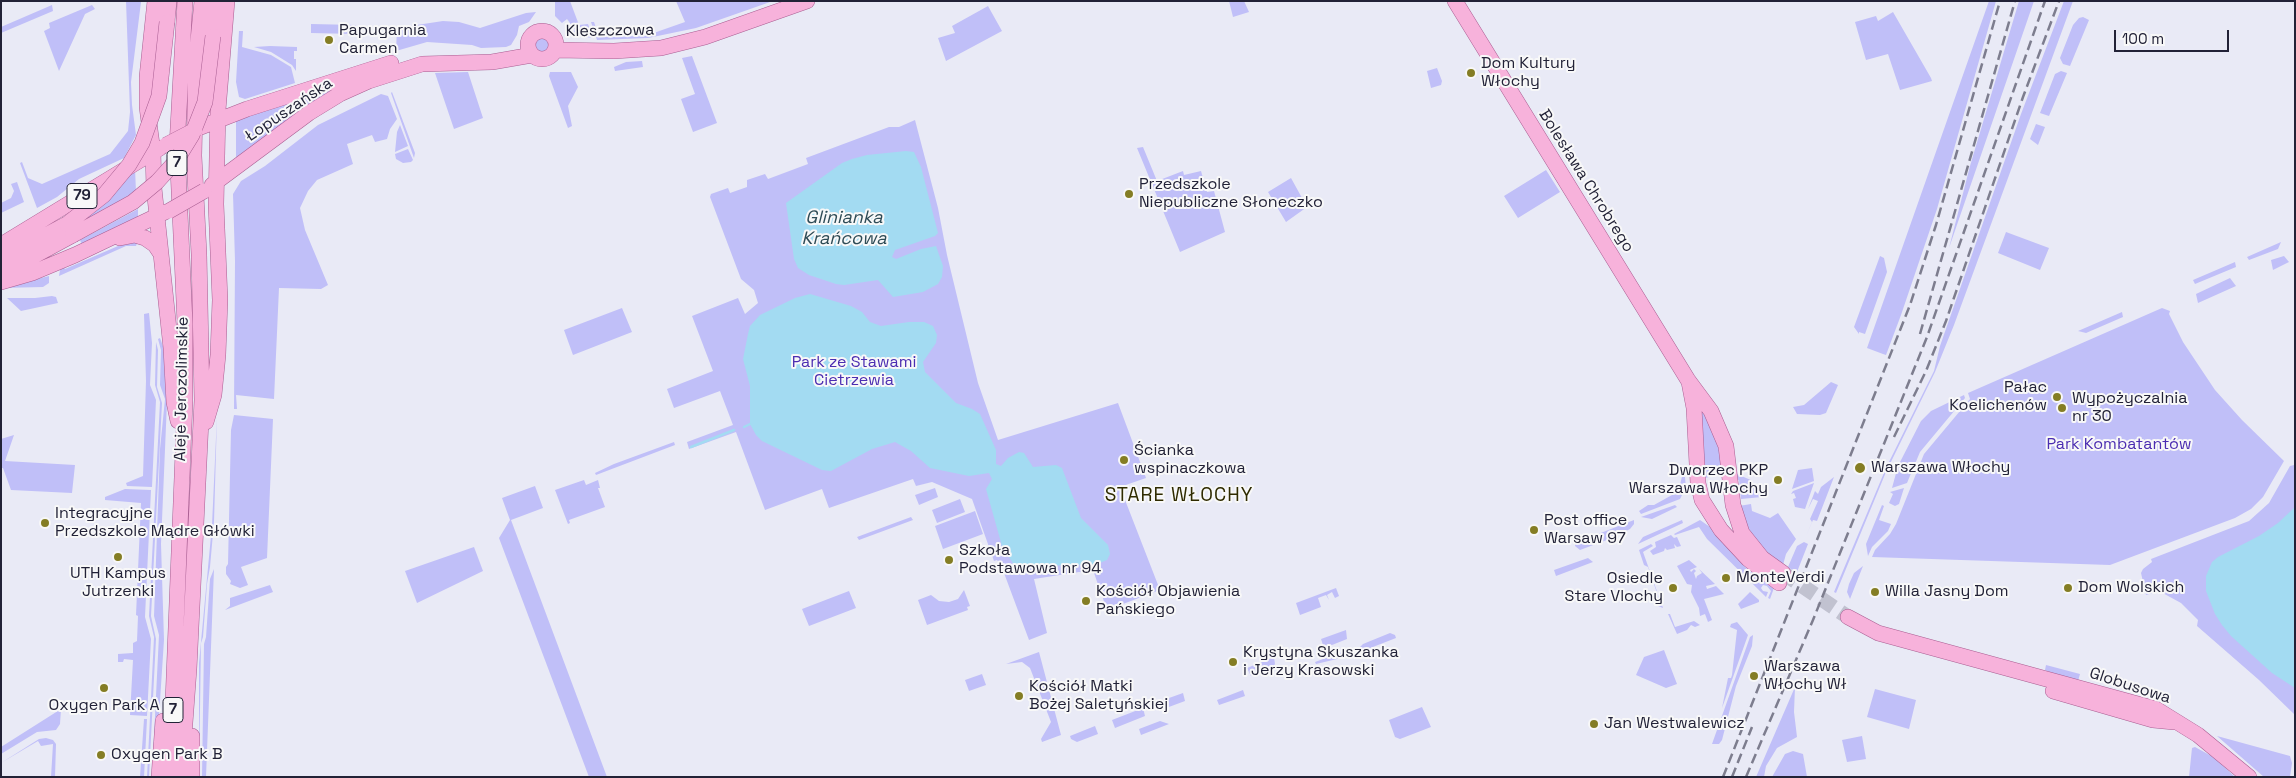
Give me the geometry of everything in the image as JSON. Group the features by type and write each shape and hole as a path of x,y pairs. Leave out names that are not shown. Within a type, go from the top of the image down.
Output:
{"main road":[{"path":"155,1 147,88 160,148 154,188 164,209 161,254 174,402 183,445"},
{"path":"1,274 70,229 104,195 125,170 142,143 159,96 169,1"},
{"name":"Aleje Jerozolimskie","path":"170,777 186,346 177,146 185,1"},
{"name":"Aleje Jerozolimskie","path":"181,777 190,669 200,443 202,324 194,156 196,60 202,1"},
{"path":"1,259 133,202 157,182 176,161 192,135 204,102 216,1"},
{"path":"200,443 214,395 218,355 220,300 216,204 218,120 227,1"},
{"name":"Kleszczowa","path":"555,50 614,51 661,48 705,37 807,1"},
{"name":"Bolesława Chrobrego","path":"1455,1 1688,380 1703,397 1723,435 1729,462 1733,505 1742,533 1781,578 1755,566 1722,530 1702,500 1698,487 1694,408 1688,380"},
{"path":"542,31 553,37 555,50 546,58 539,59 530,50 532,35 542,31"},
{"name":"Łopuszańska","path":"197,130 247,109 403,60 435,55 498,54 530,50"},
{"name":"Łopuszańska","path":"218,181 309,113 334,97 369,81 422,64 492,62 530,50"},
{"path":"220,90 231,102 247,109"},
{"path":"160,148 197,130 211,138 218,150"},
{"name":"79","path":"1,246 160,148"},
{"path":"1,282 32,273 106,240 164,209 184,202 218,181"},
{"path":"106,240 140,236 155,245 161,254"},
{"name":"Globusowa","path":"1846,622 2156,709 2180,723 2218,750 2249,777"},
{"path":"159,777 165,693 176,644"},
{"path":"190,669 193,707 192,777"}],"green space":[{"path":"126,1 141,2 131,82 136,135 124,158 79,179 57,197 37,208 20,163 22,162 28,178 42,184 110,154 128,131 130,112"},
{"path":"555,1 570,1 579,25 588,24 593,38 569,35 575,30 567,19 562,23 555,16"},
{"path":"676,1 773,1 696,28 648,38 597,40 591,22 594,22 599,37 645,36 685,22"},
{"path":"1229,1 1244,1 1249,12 1233,17"},
{"path":"1989,1 1996,1 1937,209 1886,355 1867,348"},
{"path":"2019,1 2034,1 1949,248 1970,166"},
{"path":"2064,1 2073,1 1954,325 1935,372 1886,472 1836,593 1834,592 1886,468 1934,371 1940,346 2021,114"},
{"path":"52,5 53,11 1,33 1,27"},
{"path":"92,5 95,9 85,14 59,71 44,31 50,28 49,23"},
{"path":"988,6 1002,31 946,61 938,38 955,33 952,26"},
{"path":"536,12 529,22 519,26 517,35 511,45 506,47 481,48 472,45 427,42 396,51 397,28 443,21 459,22 480,28 526,13"},
{"path":"1893,12 1932,81 1900,90 1888,54 1866,60 1855,22 1876,16 1878,21"},
{"path":"2083,17 2089,20 2070,66 2063,64 2060,58 2073,25 2079,18"},
{"path":"311,24 356,25 355,34 311,33"},
{"path":"239,31 243,31 242,47 271,55 291,67 295,83 245,99 239,97 236,82"},
{"path":"542,37 550,45 542,53 534,45"},
{"path":"254,47 297,47 297,51 294,51 296,71 292,65 271,52"},
{"path":"692,56 717,123 693,132 681,99 695,94 682,58"},
{"path":"642,61 643,67 615,71 614,67 626,62"},
{"path":"1437,68 1442,81 1441,85 1431,88 1427,71"},
{"path":"2061,71 2067,73 2049,116 2040,113 2055,74"},
{"path":"377,72 236,161 236,119"},
{"path":"468,72 483,118 454,129 435,73"},
{"path":"550,72 571,72 578,87 568,106 572,126 568,128 549,76"},
{"path":"391,93 415,153 414,158"},
{"path":"381,94 388,96 397,119 390,129 387,139 375,142 372,135 347,144 353,164 317,180 308,191 300,208 305,230 328,285 321,289 279,288 274,399 236,395 237,409 234,409 235,261 233,194 241,181 265,166 318,125"},
{"name":"Park ze Stawami Cietrzewia","path":"915,120 938,208 947,255 978,383 998,440 1118,403 1146,478 1120,487 1160,590 1107,610 1094,573 1079,572 1034,579 1047,633 1029,640 1001,565 997,560 994,561 972,499 932,482 916,486 913,479 829,508 822,489 765,510 736,432 689,449 687,442 733,425 720,391 674,408 667,389 713,371 692,316 738,298 745,314 758,303 754,290 741,279 710,197 711,194 728,188 730,193 747,187 747,180 765,174 768,179 808,164 806,158 889,127 899,127"},
{"path":"2036,124 2045,127 2038,145 2030,139"},
{"path":"400,125 408,146 395,152 397,132"},
{"path":"1143,147 1157,181 1183,171 1184,175 1201,171 1207,192 1214,191 1225,232 1180,252 1137,148"},
{"path":"408,149 413,160 411,162 403,163 396,159 395,154"},
{"path":"135,168 136,192 88,220 86,218"},
{"path":"1546,170 1560,192 1518,218 1504,196"},
{"path":"1291,178 1307,207 1286,222 1268,192"},
{"path":"17,182 24,202 1,213 1,203 11,198 14,191 11,184"},
{"path":"138,209 138,218 82,245 80,240"},
{"path":"2006,232 2049,248 2040,270 1998,253"},
{"path":"139,239 136,246 126,246 59,276 60,270 64,267 65,269 125,243"},
{"path":"2281,242 2278,249 2249,260 2247,257"},
{"path":"1880,256 1884,258 1887,272 1865,334 1859,332 1859,334 1854,327"},
{"path":"2284,256 2289,262 2273,270 2271,260"},
{"path":"2235,262 2236,267 2195,284 2193,280"},
{"path":"49,276 49,283 43,287 1,288"},
{"path":"2230,278 2236,286 2198,303 2196,294"},
{"path":"56,297 58,303 21,311 7,298 35,298"},
{"path":"622,308 632,332 573,355 564,330"},
{"name":"Park Kombatantów","path":"2162,308 2170,311 2169,314 2183,342 2215,390 2242,420 2284,461 2263,497 2251,509 2235,518 2110,565 1872,557 1875,550 1890,534 1896,524 1924,454 1970,399 1968,393"},
{"path":"2122,312 2123,317 2086,333 2078,331"},
{"path":"149,313 152,343 150,385 156,400 152,487 127,486 126,483 143,476 146,381 144,314"},
{"path":"160,338 164,349 167,402 161,544 164,640 155,777 152,777 159,635 154,616 160,449 165,399 160,385 161,350 158,339"},
{"path":"156,342 158,350 157,387 162,403 151,616 156,639 149,777 147,777 154,637 149,616 160,402 155,385"},
{"path":"1831,382 1838,385 1826,413 1820,415 1797,414 1793,407 1804,405"},
{"path":"1964,395 1965,398 1920,452 1907,483 1892,488 1898,466 1921,421 1931,411"},
{"path":"1699,403 1714,432 1720,454 1722,473 1702,479"},
{"path":"234,415 273,419 267,558 241,567 248,585 240,588 230,584 231,581 226,574 228,564 231,430"},
{"path":"217,416 214,522 201,643 199,777 199,663 212,525"},
{"path":"14,435 5,461 75,465 72,493 11,490 3,468 1,468 1,439"},
{"path":"674,442 675,445 596,475 595,473 614,464"},
{"path":"2295,465 2295,715 2259,680 2197,626 2198,620 2181,603 2159,591 2146,595 2141,573 2152,562 2151,559 2249,521 2269,503 2290,466"},
{"path":"1684,468 1686,487 1680,499 1641,514 1639,511 1648,505 1654,505 1681,490 1680,485"},
{"path":"1812,468 1814,481 1792,489 1798,470"},
{"path":"1737,474 1753,481 1752,485 1762,497 1741,499"},
{"path":"1834,477 1817,521 1813,520 1806,536 1812,522 1810,519 1818,501 1813,499 1808,509 1815,491 1818,494 1821,487"},
{"path":"584,480 586,485 598,480 600,488 598,488 605,507 569,520 570,523 568,524 555,490"},
{"path":"1814,483 1805,509 1795,507 1793,499 1796,498 1794,493 1791,494 1793,491"},
{"path":"535,486 543,508 511,520 607,777 589,777 499,538 510,520 502,498"},
{"path":"935,488 938,497 919,505 915,495"},
{"path":"1904,488 1899,504 1895,506 1889,503 1893,494 1890,492"},
{"path":"125,489 151,490 145,617 151,639 147,716 130,715 133,660 124,659 123,662 118,662 118,654 133,653 133,643 137,641 138,616 136,615 141,503 105,500 105,497"},
{"path":"960,499 965,512 937,523 932,510"},
{"path":"1751,504 1752,511 1770,518 1778,513 1796,539 1786,554 1783,565 1765,552 1754,539 1745,523 1739,506"},
{"path":"1675,505 1677,507 1652,519 1641,517"},
{"path":"1882,505 1884,506 1879,520 1891,524 1888,531 1872,547 1868,556 1866,544"},
{"path":"975,511 983,534 943,549 935,526"},
{"path":"911,517 913,520 859,540 857,537"},
{"path":"1634,520 1634,524 1630,529 1612,538 1580,550 1575,546 1575,543"},
{"path":"1682,520 1683,523 1638,544 1643,537"},
{"path":"1700,520 1710,527 1747,569 1774,588 1770,599 1768,598 1771,591 1767,586 1763,585 1761,588 1763,591 1768,592 1766,597 1707,539 1699,527 1674,534"},
{"path":"1671,535 1674,538 1677,537 1681,546 1677,547 1674,544 1675,548 1667,550 1665,548 1664,551 1653,555 1650,551 1656,547 1655,542"},
{"path":"1804,542 1808,544 1797,572 1798,574 1788,567 1797,546"},
{"path":"1651,544 1653,546 1643,552 1663,608 1658,606 1655,597 1657,593 1648,567 1644,565 1639,550"},
{"path":"474,547 483,571 417,603 405,571"},
{"path":"1588,558 1593,562 1556,576 1554,570"},
{"path":"1689,560 1697,567 1690,570 1691,572 1694,569 1696,571 1694,573 1696,579 1702,573 1699,569 1715,584 1706,586 1707,589 1716,586 1724,594 1704,599 1712,620 1708,622 1705,614 1700,616 1699,608 1691,592 1692,585 1687,584 1677,566"},
{"path":"1863,566 1850,599 1847,592 1849,584 1854,573"},
{"path":"214,569 206,777 202,777 204,644 210,579"},
{"path":"270,585 273,592 225,610 230,606 230,598"},
{"path":"1336,588 1339,596 1335,598 1332,592 1327,595 1329,600 1326,595 1318,598 1321,607 1300,615 1296,603"},
{"path":"964,590 970,606 967,607 968,610 927,625 918,600 931,595 939,601 949,602 958,599"},
{"path":"849,591 856,608 809,626 802,609"},
{"path":"1750,592 1759,602 1741,609 1738,604"},
{"path":"1668,614 1670,614 1675,627 1694,621 1700,625 1695,627 1691,625 1687,630 1677,634"},
{"path":"1737,622 1748,635 1722,708 1728,678 1731,678 1732,675 1737,630 1730,627 1731,624"},
{"path":"1346,630 1347,639 1327,647 1323,645 1321,639"},
{"path":"1390,633 1395,635 1396,638 1360,652 1360,647 1363,644"},
{"path":"1753,635 1752,646 1736,686 1722,740 1719,744 1712,744 1750,637"},
{"path":"1348,650 1354,655 1316,664 1315,662"},
{"path":"1664,650 1677,684 1666,688 1636,675 1644,657"},
{"path":"1039,652 1061,735 1042,742 1041,739 1051,722 1030,668 1022,662 1006,664"},
{"path":"1274,657 1275,664 1273,667 1251,676 1247,668"},
{"path":"2046,665 2080,674 2078,681 2045,670"},
{"path":"982,674 986,685 969,691 965,680"},
{"path":"1795,687 1794,712 1797,737 1777,748 1766,766 1764,777 1756,777"},
{"path":"1875,689 1916,700 1909,729 1867,717"},
{"path":"1243,690 1245,696 1219,705 1217,700"},
{"path":"1183,693 1185,701 1158,711 1155,703"},
{"path":"1422,707 1431,727 1400,739 1395,737 1389,720"},
{"path":"1143,708 1145,716 1115,728 1112,720"},
{"path":"61,709 60,724 56,730 37,732 1,754 1,747"},
{"path":"144,719 147,719 144,777 140,777"},
{"path":"1160,721 1169,724 1141,735 1139,729"},
{"path":"1095,726 1098,734 1077,742 1071,739 1070,736"},
{"path":"1862,736 1866,759 1847,762 1842,740"},
{"path":"2217,736 2290,756 2292,763 2290,777 2264,777"},
{"path":"39,739 53,740 56,744 55,777 51,777 53,744 41,746 38,741 1,763"},
{"path":"2195,747 2215,758 2235,777 2189,777 2192,748"},
{"path":"1793,751 1803,754 1807,777 1772,777 1785,754"}],"water":[{"name":"Glinianka Krańcowa","path":"906,151 914,152 921,167 938,233 935,236 895,250 892,257 896,259 921,249 936,246 943,266 942,277 938,284 923,292 893,297 878,280 844,285 836,284 809,275 798,268 794,259 786,203 842,163 867,155"},
{"path":"810,294 851,306 862,312 870,322 881,326 924,322 933,326 937,335 936,343 923,362 925,372 956,403 980,414 996,450 996,464 1001,466 1008,458 1019,452 1024,453 1033,467 1056,465 1062,468 1081,518 1108,545 1110,554 1107,560 1097,564 1019,567 1014,565 1002,546 986,489 992,479 989,473 969,476 930,468 911,451 895,442 872,449 831,471 822,470 762,441 750,424 750,386 743,359 750,326 760,315 795,298"},
{"path":"2295,507 2295,688 2272,673 2231,636 2222,625 2215,614 2206,591 2206,576 2212,562 2218,557 2259,536 2278,523"}],"waterway":[{"path":"744,427 750,424"},
{"path":"691,447 734,430"}],"tunnel":[{"path":"1783,573 1848,617"}],"railway":[{"path":"1723,777 1910,305 1936,225 2000,1"},
{"path":"1920,334 2015,1"},
{"path":"1746,777 1813,620 1927,337 2045,1"},
{"path":"1894,437 1926,371 1946,321 2023,97 2059,1"},
{"path":"1732,777 1752,727"}],"place":[{"name":"Papugarnia Carmen","path":"329,40"},
{"name":"Dom Kultury Włochy","path":"1471,73"},
{"name":"Przedszkole Niepubliczne Słoneczko","path":"1129,194"},
{"name":"Pałac Koelichenów","path":"2057,397"},
{"name":"Wypożyczalnia nr 30","path":"2062,408"},
{"name":"Ścianka wspinaczkowa","path":"1124,460"},
{"name":"Warszawa Włochy","path":"1860,468"},
{"name":"Dworzec PKP Warszawa Włochy","path":"1778,480"},
{"name":"Integracyjne Przedszkole Mądre Główki","path":"45,523"},
{"name":"Post office Warsaw 97","path":"1534,530"},
{"name":"UTH Kampus Jutrzenki","path":"118,557"},
{"name":"Szkoła Podstawowa nr 94","path":"949,560"},
{"name":"MonteVerdi","path":"1726,578"},
{"name":"Osiedle Stare Vlochy","path":"1673,588"},
{"name":"Dom Wolskich","path":"2068,588"},
{"name":"Willa Jasny Dom","path":"1875,592"},
{"name":"Kościół Objawienia Pańskiego","path":"1086,601"},
{"name":"Krystyna Skuszanka i Jerzy Krasowski","path":"1233,662"},
{"name":"Warszawa Włochy Wł","path":"1754,676"},
{"name":"Oxygen Park A","path":"104,688"},
{"name":"Kościół Matki Bożej Saletyńskiej","path":"1019,696"},
{"name":"Jan Westwalewicz","path":"1594,724"},
{"name":"Oxygen Park B","path":"101,755"}],"district":[{"name":"STARE WŁOCHY","path":"1179,496"}]}
